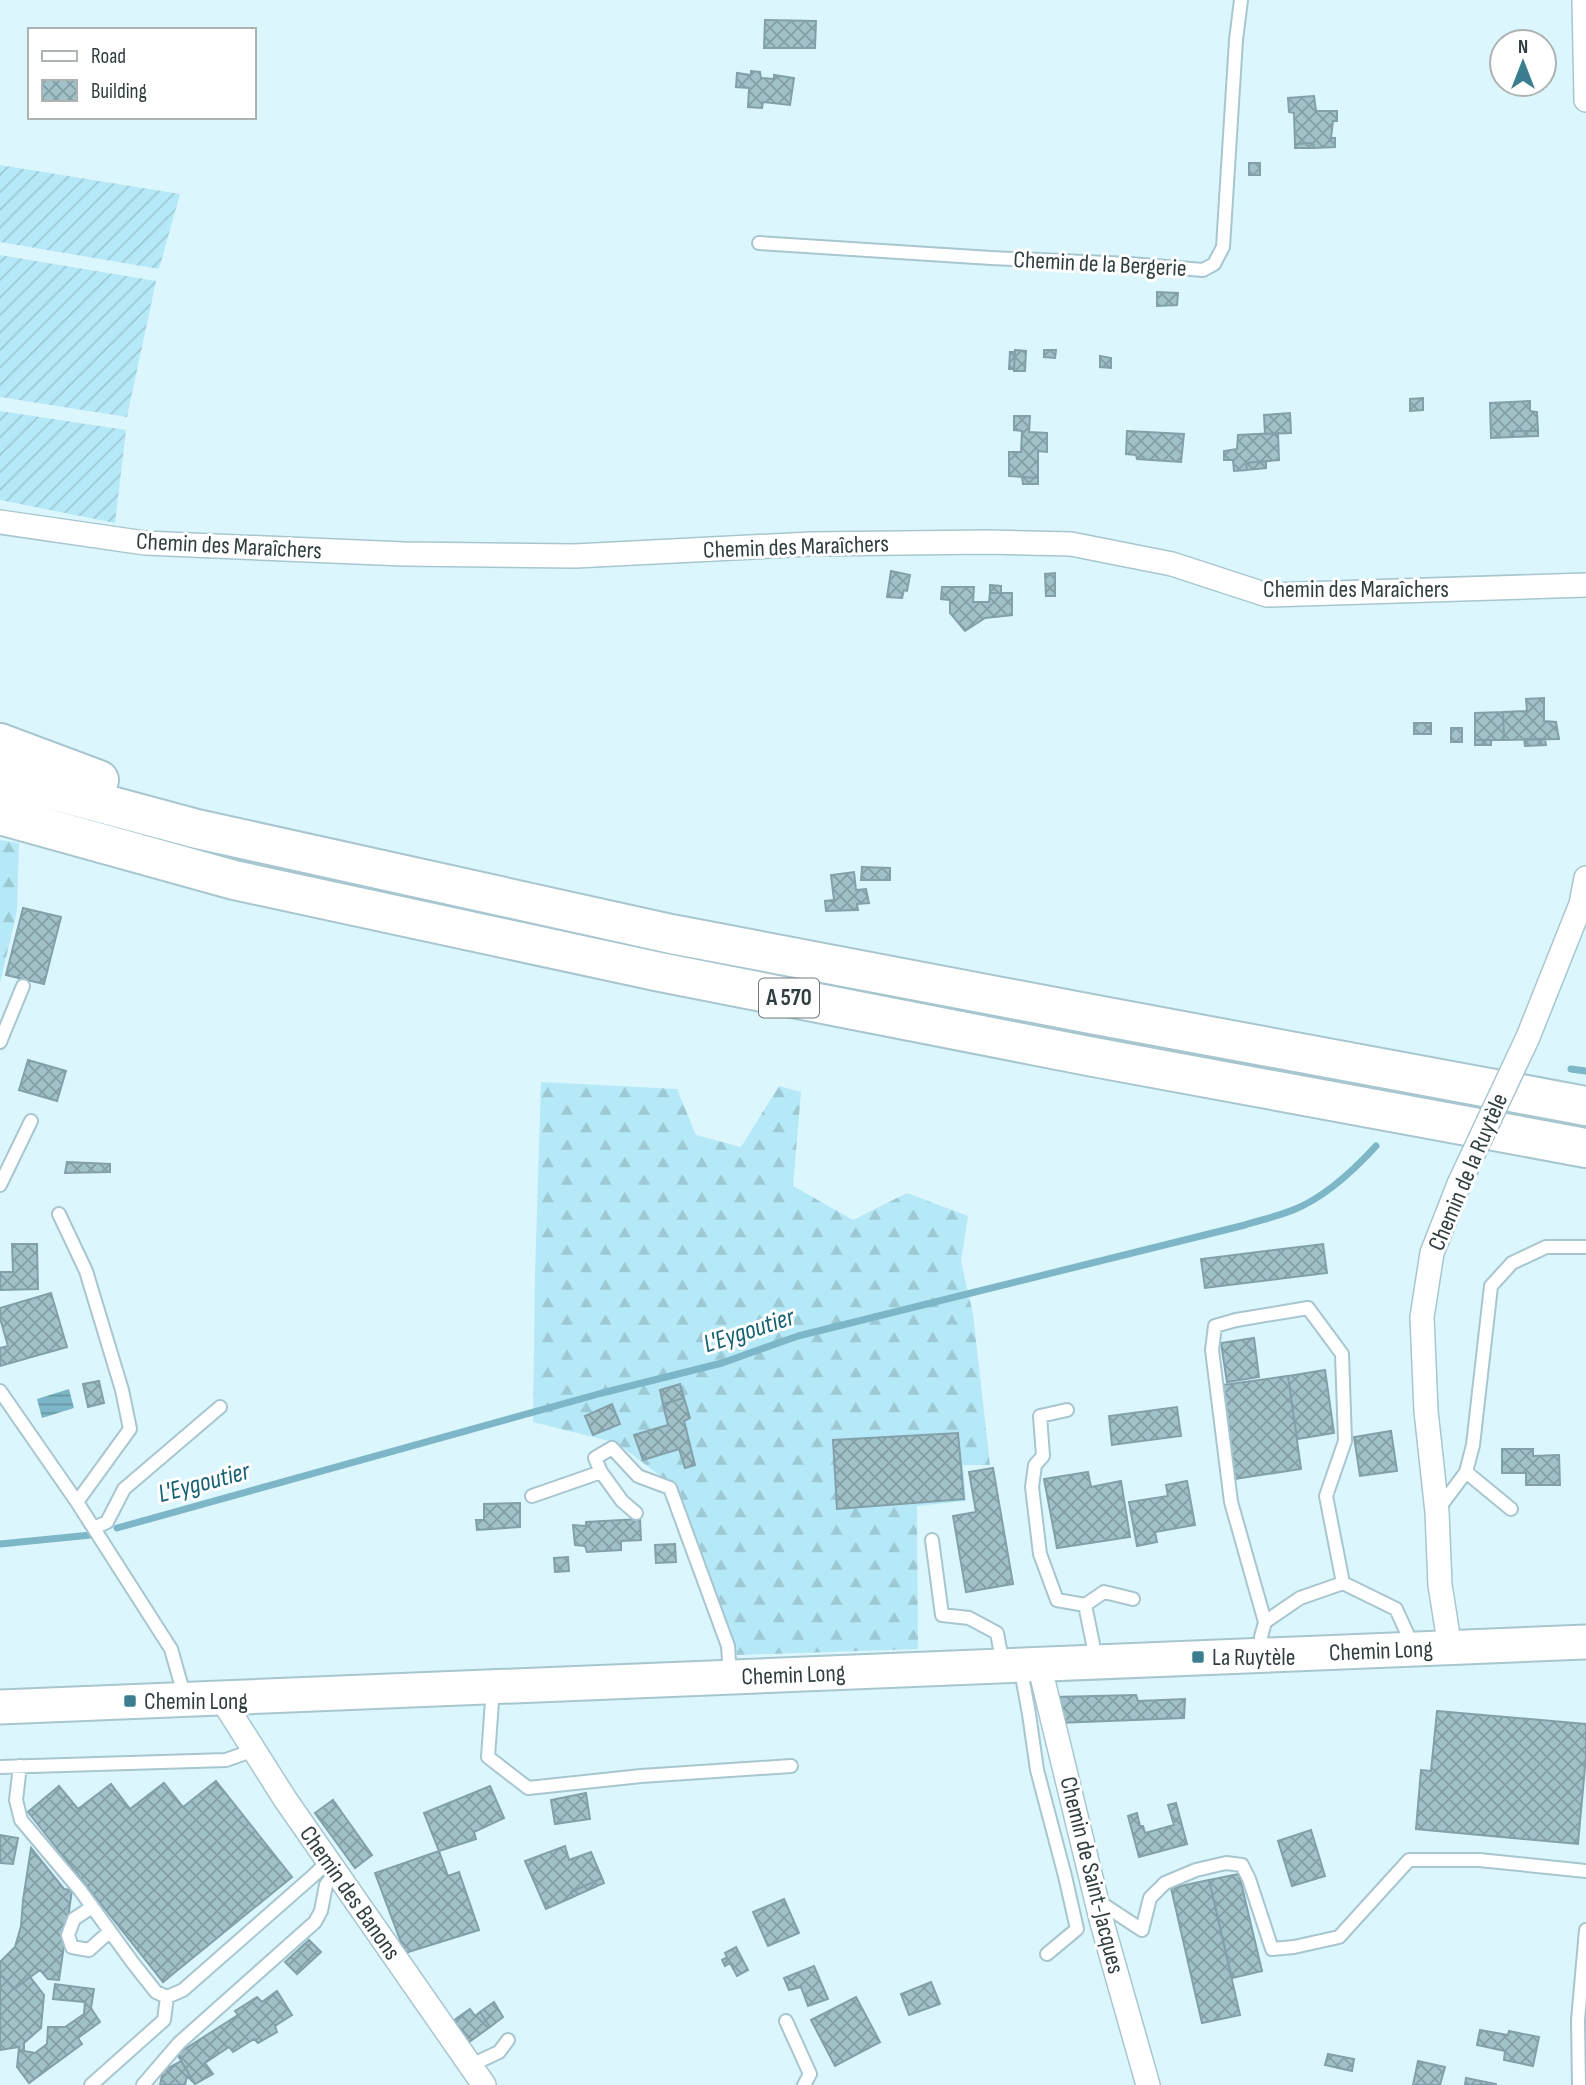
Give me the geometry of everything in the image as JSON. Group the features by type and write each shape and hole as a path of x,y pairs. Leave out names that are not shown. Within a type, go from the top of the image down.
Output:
{"highway":[{"path":"0,743 123,789 405,876"},
{"name":"A 570","path":"0,776 197,829 671,934 1586,1106"},
{"name":"A 570","path":"0,815 234,880 660,972 1088,1056 1586,1148"}],"main road":[{"name":"Chemin Long","path":"0,1707 1586,1642"}],"street":[{"path":"1584,0 1586,100"},
{"name":"Chemin des Maraîchers","path":"0,522 145,543 404,554 575,556 811,544 1071,544 1172,564 1267,595 1586,584"},
{"name":"Chemin de la Ruytèle","path":"1450,1648 1440,1585 1437,1512 1426,1411 1422,1317 1432,1253 1459,1184 1528,1037 1581,904 1586,878"},
{"name":"Chemin de Saint-Jacques","path":"1021,1665 1097,1901 1148,2085"},
{"name":"Chemin des Banons","path":"221,1698 285,1799 484,2085"}],"lane":[{"name":"Chemin de la Bergerie","path":"759,243 1130,264 1203,271 1214,264 1223,247 1241,0"},
{"path":"0,1042 23,985"},
{"path":"0,1185 32,1121"},
{"path":"59,1214 86,1271 122,1390 130,1429 77,1502"},
{"path":"1437,1512 1466,1472 1473,1445 1491,1286 1512,1262 1546,1247 1586,1247"},
{"path":"1261,1655 1261,1637 1265,1622 1231,1502 1212,1350 1215,1326 1308,1308 1342,1354 1345,1441 1326,1496 1343,1583"},
{"path":"0,1391 77,1502 171,1649 185,1699"},
{"path":"94,1528 107,1522 124,1489 219,1407"},
{"path":"1067,1410 1040,1416 1043,1456 1035,1465 1032,1487 1040,1554 1057,1600 1085,1605 1104,1592 1133,1599"},
{"path":"636,1513 622,1501 601,1472 595,1458 612,1448 638,1476 670,1488 728,1646 730,1677"},
{"path":"532,1496 601,1472"},
{"path":"1466,1472 1511,1509"},
{"path":"932,1540 942,1615 969,1618 997,1633 1021,1665 1037,1770 1077,1930 1047,1954"},
{"path":"1265,1622 1300,1598 1343,1583 1396,1609 1407,1633 1408,1649"},
{"path":"1085,1605 1093,1644 1093,1662"},
{"path":"493,1687 488,1757 528,1788 641,1776 791,1766"},
{"path":"0,1767 226,1760 254,1750"},
{"path":"20,1766 16,1800 21,1820 80,1890 156,1992 167,1997 184,1990 314,1875 332,1866"},
{"path":"1097,1901 1142,1930 1150,1898 1165,1882 1196,1870 1226,1863 1242,1865 1272,1949 1293,1948 1339,1937 1409,1860 1479,1860 1586,1871"},
{"path":"143,2085 179,2043 316,1922 332,1866"},
{"path":"92,1907 74,1919 68,1936 72,1948 89,1950 109,1932"},
{"path":"1579,2085 1578,2020 1586,1930"},
{"path":"91,2085 164,2020 167,1997"},
{"path":"786,2021 810,2074 804,2085"},
{"path":"469,2066 499,2052 508,2040"}],"green space":[{"path":"0,165 180,194 159,269 0,242"},
{"path":"0,255 156,281 127,417 0,397"},
{"path":"0,411 126,430 115,523 0,500"},
{"path":"0,840 19,843 17,911 0,983"},
{"path":"541,1082 677,1089 696,1135 741,1147 779,1086 801,1092 793,1186 853,1220 907,1193 968,1216 961,1261 973,1314 990,1465 963,1465 966,1501 917,1506 918,1649 737,1655 675,1487 617,1443 533,1422"}],"shaded area":[{"path":"69,1389 74,1408 42,1418 37,1399"}],"building":[{"path":"765,20 816,21 815,48 764,48"},
{"path":"751,71 760,72 761,78 774,79 774,75 794,78 790,105 763,102 762,108 748,107 749,88 736,87 737,73 751,75"},
{"path":"1314,96 1316,111 1337,111 1337,121 1333,121 1331,138 1335,138 1335,147 1314,148 1313,143 1295,144 1294,113 1289,112 1288,98"},
{"path":"1313,143 1314,148 1295,148 1295,144"},
{"path":"1249,163 1260,163 1260,175 1249,175"},
{"path":"1157,292 1178,293 1177,305 1157,306"},
{"path":"1015,350 1026,351 1025,371 1014,371"},
{"path":"1044,350 1056,350 1055,358 1044,357"},
{"path":"1010,352 1015,352 1014,369 1009,369"},
{"path":"1100,356 1111,358 1111,368 1100,367"},
{"path":"1423,398 1423,410 1410,411 1410,399"},
{"path":"1530,401 1530,411 1537,412 1538,431 1513,431 1513,437 1491,438 1490,403"},
{"path":"1290,413 1291,433 1265,434 1264,415"},
{"path":"1014,416 1030,416 1029,432 1047,433 1047,452 1038,451 1038,478 1009,476 1009,452 1021,452 1022,431 1014,430"},
{"path":"1127,431 1184,434 1181,462 1137,459 1136,455 1126,454"},
{"path":"1513,431 1538,431 1538,436 1513,437"},
{"path":"1278,433 1279,460 1246,463 1247,470 1234,471 1233,460 1224,460 1224,451 1237,449 1238,435"},
{"path":"1266,461 1266,468 1247,470 1246,463"},
{"path":"1022,477 1038,478 1038,484 1023,484"},
{"path":"891,571 910,575 907,591 904,590 902,598 887,597"},
{"path":"1055,573 1055,596 1046,596 1045,574"},
{"path":"990,585 1001,586 1001,593 990,593"},
{"path":"942,587 974,587 973,602 989,602 990,593 1012,593 1012,615 985,618 965,631 950,613 950,600 941,599"},
{"path":"1544,698 1544,721 1556,722 1559,739 1504,740 1503,712 1527,711 1526,699"},
{"path":"1503,712 1504,740 1475,740 1475,713"},
{"path":"1414,723 1431,723 1431,734 1414,734"},
{"path":"1451,728 1462,728 1462,742 1451,742"},
{"path":"1524,739 1545,739 1546,745 1525,746"},
{"path":"1475,740 1491,740 1491,745 1475,745"},
{"path":"862,867 890,868 890,880 861,880"},
{"path":"854,872 856,890 866,889 869,903 857,904 858,910 826,911 825,901 834,900 831,875"},
{"path":"23,908 61,917 44,984 6,975"},
{"path":"28,1060 66,1071 57,1101 19,1090"},
{"path":"67,1162 110,1164 110,1172 65,1173"},
{"path":"12,1244 37,1244 38,1289 0,1290 0,1272 13,1272"},
{"path":"1323,1244 1327,1273 1205,1288 1201,1259"},
{"path":"51,1293 67,1347 0,1366 0,1348 8,1346 0,1308"},
{"path":"1254,1338 1259,1377 1227,1382 1221,1343"},
{"path":"1325,1370 1334,1433 1297,1439 1288,1376"},
{"path":"1288,1376 1301,1469 1234,1479 1222,1385"},
{"path":"99,1381 104,1403 88,1407 83,1384"},
{"path":"680,1384 684,1398 663,1404 660,1390"},
{"path":"684,1398 690,1418 684,1421 695,1465 685,1468 679,1449 643,1460 634,1435 668,1425 663,1404"},
{"path":"612,1404 620,1424 593,1435 585,1416"},
{"path":"1177,1407 1181,1436 1112,1445 1109,1416"},
{"path":"1391,1431 1397,1471 1360,1476 1354,1437"},
{"path":"958,1433 964,1499 837,1509 833,1440"},
{"path":"1502,1449 1533,1449 1533,1456 1559,1455 1560,1485 1526,1485 1526,1473 1502,1473"},
{"path":"993,1468 1013,1584 966,1592 953,1516 976,1512 969,1472"},
{"path":"1088,1472 1091,1487 1121,1481 1130,1537 1057,1548 1044,1479"},
{"path":"1187,1481 1195,1525 1155,1532 1157,1542 1137,1546 1129,1502 1168,1496 1166,1485"},
{"path":"520,1503 520,1527 477,1530 476,1520 484,1520 484,1504"},
{"path":"640,1519 641,1540 621,1541 621,1550 587,1552 585,1546 575,1545 573,1525 586,1526 586,1522"},
{"path":"675,1544 676,1562 656,1563 655,1545"},
{"path":"568,1557 569,1571 555,1572 554,1558"},
{"path":"1136,1695 1138,1701 1185,1699 1184,1718 1058,1723 1054,1697"},
{"path":"1437,1711 1586,1724 1586,1756 1578,1844 1416,1829 1421,1770 1431,1771"},
{"path":"216,1781 292,1877 163,1982 28,1812 59,1786 78,1809 111,1784 130,1809 164,1783 183,1807"},
{"path":"490,1786 504,1818 474,1832 476,1839 439,1851 424,1813"},
{"path":"586,1793 590,1819 555,1824 551,1800"},
{"path":"333,1800 372,1855 355,1868 315,1813"},
{"path":"1176,1803 1187,1844 1139,1857 1128,1816 1137,1813 1145,1833 1174,1825 1168,1805"},
{"path":"1311,1830 1325,1876 1292,1886 1278,1841"},
{"path":"0,1835 18,1838 13,1864 0,1863"},
{"path":"565,1846 569,1860 591,1852 602,1878 571,1892 573,1897 546,1909 525,1861"},
{"path":"31,1848 64,1889 72,1890 59,1980 48,1979 40,1970 14,1989 0,1977 0,1962 15,1947 21,1926"},
{"path":"439,1851 448,1876 459,1872 479,1930 405,1953 375,1873"},
{"path":"1239,1874 1262,1971 1232,1978 1209,1880"},
{"path":"602,1878 604,1883 573,1897 571,1892"},
{"path":"1209,1880 1240,2015 1202,2023 1171,1888"},
{"path":"784,1899 799,1933 768,1946 753,1912"},
{"path":"309,1940 321,1952 297,1974 285,1962"},
{"path":"736,1947 748,1970 737,1976 730,1963 725,1966 722,1960 727,1957 725,1953"},
{"path":"814,1966 828,1999 808,2006 801,1987 789,1990 784,1978"},
{"path":"0,1977 14,1989 30,1977 44,1995 41,2028 24,2043 24,2051 35,2053 47,2044 48,2027 65,2027 84,2014 85,2002 53,1999 55,1984 94,1989 91,2008 100,2022 78,2038 82,2044 29,2083 17,2067 19,2047 0,2050"},
{"path":"931,1982 940,2004 909,2015 901,1994"},
{"path":"277,1991 292,2015 275,2026 277,2032 258,2043 254,2039 233,2052 229,2047 205,2063 213,2074 195,2084 177,2054 238,2015 235,2011 257,1997 262,2002"},
{"path":"856,1997 880,2042 835,2066 811,2020"},
{"path":"494,2002 503,2017 490,2027 480,2012"},
{"path":"470,2009 475,2016 480,2012 490,2027 469,2042 453,2021"},
{"path":"1480,2030 1508,2035 1509,2031 1539,2037 1533,2066 1504,2060 1505,2051 1477,2045"},
{"path":"1328,2054 1354,2059 1352,2071 1325,2065"},
{"path":"181,2061 195,2084 187,2076 185,2085 160,2085 163,2071"},
{"path":"1418,2061 1445,2067 1440,2085 1413,2085"},
{"path":"1466,2078 1496,2084 1496,2085 1465,2085"}],"waterway":[{"name":"L'Eygoutier","path":"1571,1069 1586,1071"},
{"name":"L'Eygoutier","path":"117,1528 602,1393 722,1363 798,1336 1275,1216 1305,1205 1327,1191 1376,1146"},
{"name":"L'Eygoutier","path":"0,1544 91,1535"}],"place":[{"name":"La Ruytèle","path":"1198,1657"},
{"name":"Chemin Long","path":"130,1701"}]}
